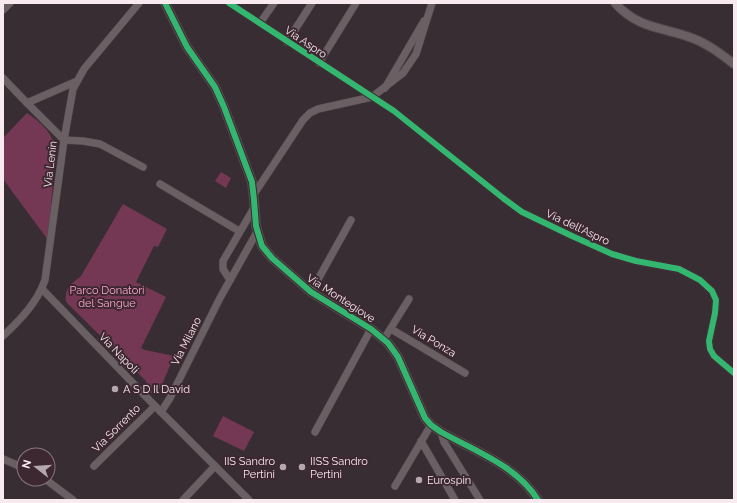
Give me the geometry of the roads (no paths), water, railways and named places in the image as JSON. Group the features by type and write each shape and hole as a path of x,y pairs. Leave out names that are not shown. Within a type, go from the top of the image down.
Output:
{"street":[{"path":"3,10 10,3"},
{"name":"Via Lenin","path":"3,336 26,312 42,289 47,272 70,99 75,82 139,3"},
{"name":"Via Montegiove","path":"165,3 187,47 210,79 222,101 251,178 254,194 257,232 262,246 268,254 311,292 371,329 384,340 396,353 420,410 430,425 512,472 530,488 538,500"},
{"name":"Via Aspro","path":"229,3 372,97"},
{"path":"260,23 274,3"},
{"path":"288,42 312,3"},
{"path":"319,63 356,3"},
{"path":"254,194 303,120 310,112 318,108 372,97 403,73 413,60 418,50 432,3"},
{"path":"615,3 636,21 699,41 712,48 734,64"},
{"path":"3,78 64,140 100,144 143,167"},
{"path":"27,103 75,82"},
{"name":"Via dell'Aspro","path":"372,97 405,120 522,212 612,254 636,261 679,269 700,280 712,291 716,300 715,313 709,341 710,349 714,356 734,373"},
{"path":"160,184 239,231"},
{"path":"230,280 223,269 225,256 255,206"},
{"path":"311,292 350,220"},
{"name":"Via Milano","path":"161,412 230,280 257,232"},
{"name":"Via Napoli","path":"42,289 154,406 248,500"},
{"path":"384,340 409,299"},
{"path":"314,432 371,329"},
{"name":"Via Ponza","path":"391,329 465,373"},
{"name":"Via Sorrento","path":"94,466 154,406"},
{"path":"394,486 430,425"},
{"path":"441,432 444,442 480,500"},
{"path":"421,441 455,500"},
{"path":"3,459 16,465"},
{"path":"182,500 215,466"},
{"path":"56,487 73,500"}],"place":[{"name":"A S D Il David","path":"115,389"},
{"name":"IIS Sandro Pertini","path":"283,467"},
{"name":"IISS Sandro Pertini","path":"302,467"},
{"name":"Eurospin","path":"419,480"}],"park label":[{"name":"Parco Donatori del Sangue","path":"107,296"}]}
